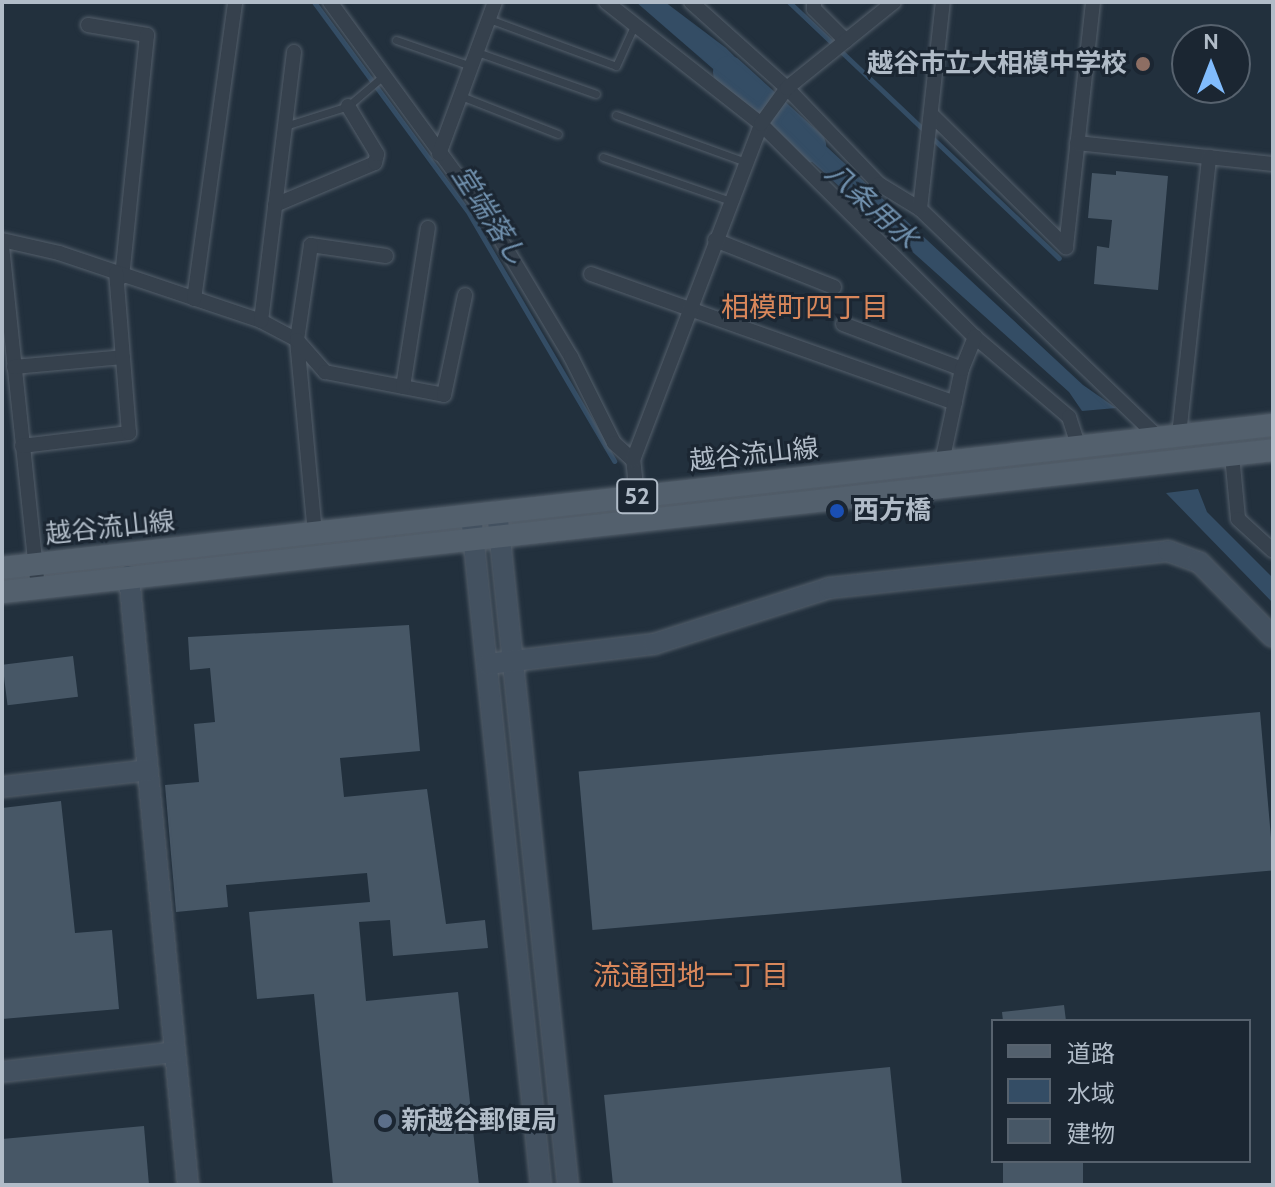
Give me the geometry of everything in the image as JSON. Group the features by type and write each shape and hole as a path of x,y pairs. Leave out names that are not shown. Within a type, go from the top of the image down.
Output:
{"main road":[{"name":"越谷流山線","path":"2,568 1273,425"},
{"name":"越谷流山線","path":"2,592 1273,450"}],"street":[{"path":"194,299 235,2"},
{"path":"330,2 531,288 614,443 633,460"},
{"path":"439,154 495,2"},
{"path":"606,2 764,120 975,337 1069,417 1079,448"},
{"path":"691,2 879,184 920,209 1169,437"},
{"path":"814,2 814,9 846,41"},
{"path":"637,496 633,460 743,161 764,120 784,92 894,2"},
{"path":"920,209 943,2"},
{"path":"931,114 1066,247 1093,2"},
{"path":"22,446 129,433 119,275 147,35 88,25"},
{"path":"261,321 294,52"},
{"path":"275,205 375,163 377,154 348,106"},
{"path":"1077,143 1273,164"},
{"path":"1169,437 1209,157"},
{"path":"403,387 428,228"},
{"path":"715,240 834,287"},
{"path":"38,587 2,243 119,275 261,321 297,340 325,372 444,395 465,295"},
{"path":"315,533 297,340 311,245 386,256"},
{"path":"591,274 955,403"},
{"path":"843,324 962,369"},
{"path":"942,462 962,369 975,337"},
{"path":"14,367 123,357"},
{"path":"1232,455 1238,519 1273,551"},
{"path":"497,511 568,1185"},
{"path":"471,514 541,1185"},
{"path":"488,664 654,644 829,588 1168,551 1199,562 1273,637"},
{"path":"129,576 188,1185"},
{"path":"2,787 148,770"},
{"path":"2,1072 175,1052"}],"lane":[{"path":"489,19 616,66 635,24"},
{"path":"396,40 596,94"},
{"path":"285,126 348,106 383,77"},
{"path":"461,96 558,134"},
{"path":"616,115 743,161"},
{"path":"603,157 728,200"}],"water":[{"path":"636,2 665,2 726,48 770,92 757,107"},
{"path":"785,108 1083,385 1116,408 1082,411 1069,392 773,127"},
{"path":"1198,489 1207,512 1273,578 1273,603 1166,493"}],"building":[{"path":"1116,171 1168,176 1158,290 1094,284 1097,246 1109,248 1112,220 1088,218 1092,173 1116,175"},
{"path":"409,625 420,751 340,758 344,797 427,789 446,924 485,920 488,948 393,956 390,920 359,922 366,1001 458,992 479,1185 333,1185 314,994 257,999 249,912 370,902 367,873 226,885 228,907 176,912 165,785 199,782 194,724 215,722 210,668 190,670 188,637"},
{"path":"73,656 78,697 8,705 3,665"},
{"path":"1260,712 1273,870 592,930 579,772"},
{"path":"61,801 75,933 112,930 119,1009 2,1019 2,808"},
{"path":"1064,1005 1066,1019 1003,1019 1002,1012"},
{"path":"890,1067 902,1185 613,1185 604,1095"},
{"path":"144,1126 149,1185 2,1185 2,1139"},
{"path":"1003,1163 1083,1163 1083,1185 1003,1185"}],"waterway":[{"name":"堂端落し","path":"314,2 467,210 614,461"},
{"path":"789,2 1059,258"},
{"name":"八条用水","path":"729,72 810,146"}],"place":[{"name":"越谷市立大相模中学校","path":"1143,64"},
{"name":"西方橋","path":"837,511"},
{"name":"新越谷郵便局","path":"385,1121"}],"district":[{"name":"相模町四丁目","path":"805,307"},
{"name":"流通団地一丁目","path":"691,975"}]}
